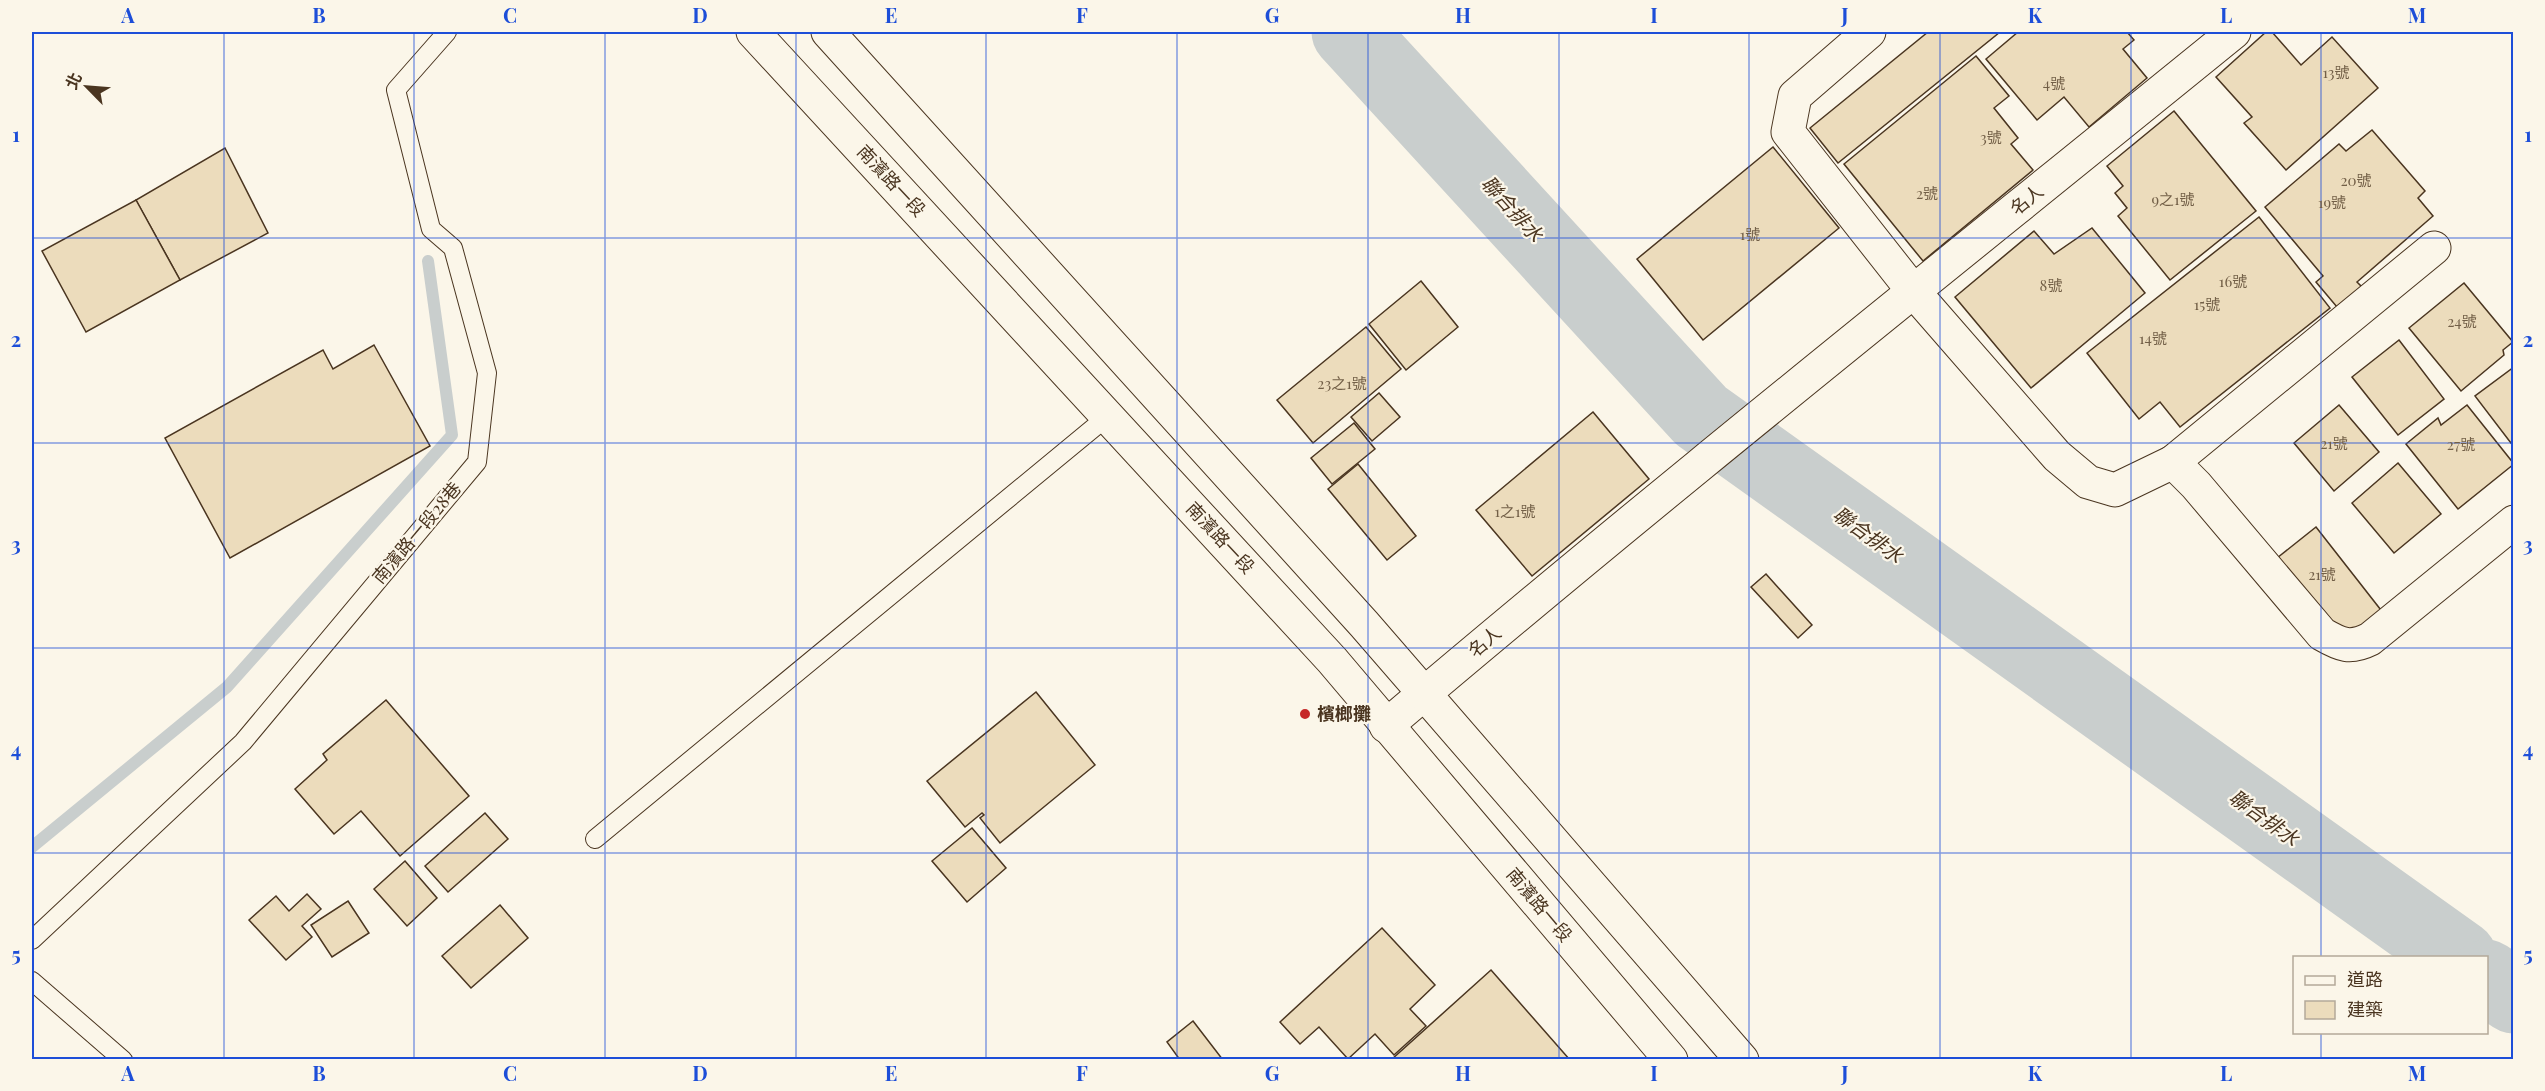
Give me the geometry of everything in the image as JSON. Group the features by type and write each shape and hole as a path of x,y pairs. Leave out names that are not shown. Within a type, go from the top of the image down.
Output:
{"main road":[{"name":"南濱路一段","path":"753,32 1332,660 1671,1059"},
{"path":"828,32 1356,615 1742,1059"},
{"path":"1869,32 1795,96 1788,132 1914,292 2057,456 2088,482 2115,490 2173,462 2434,248"},
{"name":"名人","path":"1386,726 1584,559 1819,366 1914,292 2234,32"},
{"path":"2173,462 2196,485 2322,634 2337,643 2356,646 2370,639 2514,522"}],"lane":[{"name":"南濱路一段28巷","path":"32,940 243,742 477,462 487,373 453,248 430,229 396,90 447,32"},
{"path":"595,838 1108,416"},
{"path":"32,981 123,1059"}],"building":[{"path":"1928,32 2000,32 1838,163 1810,128"},
{"path":"2018,32 2127,32 2134,40 2123,49 2147,78 2089,127 2064,97 2037,120 1986,59"},
{"path":"2266,32 2272,32 2301,65 2332,37 2378,88 2286,170 2244,123 2252,117 2216,77"},
{"path":"1976,56 2009,96 1994,108 2018,138 2011,144 2033,170 1923,261 1844,164"},
{"path":"2174,111 2256,211 2170,280 2118,216 2127,208 2115,193 2123,186 2107,166"},
{"path":"2372,130 2425,191 2418,198 2433,216 2357,282 2362,287 2337,307 2316,282 2323,276 2265,207 2339,144 2346,151"},
{"path":"1773,147 1839,228 1703,340 1637,259"},
{"path":"225,148 268,233 180,280 136,200"},
{"path":"136,200 180,280 86,332 42,251"},
{"path":"2259,217 2330,308 2180,427 2160,402 2139,419 2087,353"},
{"path":"2092,228 2145,293 2031,388 1955,297 2034,231 2054,254"},
{"path":"1421,281 1458,327 1406,370 1369,324"},
{"path":"2464,283 2513,342 2503,350 2504,355 2461,391 2409,328"},
{"path":"1366,327 1401,369 1313,443 1277,400"},
{"path":"2399,340 2444,399 2398,435 2352,377"},
{"path":"374,345 430,446 230,558 165,438 323,350 333,369"},
{"path":"2514,367 2514,447 2475,396"},
{"path":"1379,393 1400,417 1372,441 1351,417"},
{"path":"2339,405 2379,452 2334,491 2294,443"},
{"path":"2467,405 2514,464 2458,509 2406,444 2438,418 2441,425"},
{"path":"1593,412 1649,479 1532,576 1476,510"},
{"path":"1354,423 1375,449 1332,484 1311,458"},
{"path":"2398,463 2441,514 2394,553 2352,503"},
{"path":"1358,464 1416,536 1387,560 1328,489"},
{"path":"2316,527 2384,614 2354,638 2338,635 2277,558"},
{"path":"1766,574 1812,625 1798,638 1751,587"},
{"path":"1036,692 1095,765 1000,843 980,818 984,815 982,813 965,827 927,781"},
{"path":"386,700 469,796 400,856 361,811 334,834 295,789 327,760 323,754"},
{"path":"485,813 508,839 448,892 425,866"},
{"path":"972,828 1006,868 967,902 932,861"},
{"path":"405,861 437,898 407,926 374,889"},
{"path":"307,894 321,909 302,926 312,937 286,960 249,920 276,896 289,911"},
{"path":"348,901 369,933 332,957 311,925"},
{"path":"500,905 528,938 471,988 442,956"},
{"path":"1382,928 1435,985 1410,1009 1426,1026 1394,1055 1375,1034 1348,1059 1319,1027 1300,1044 1280,1022"},
{"path":"1491,970 1570,1060 1391,1060"},
{"path":"1193,1021 1223,1060 1180,1060 1167,1042"}],"waterway":[{"name":"聯合排水","path":"1349,32 1701,416 2457,956"},
{"path":"32,847 227,687 452,435 428,261"},
{"name":"聯合排水","path":"2488,978 2514,996"}],"place":[{"name":"檳榔攤","path":"1305,714"}]}
